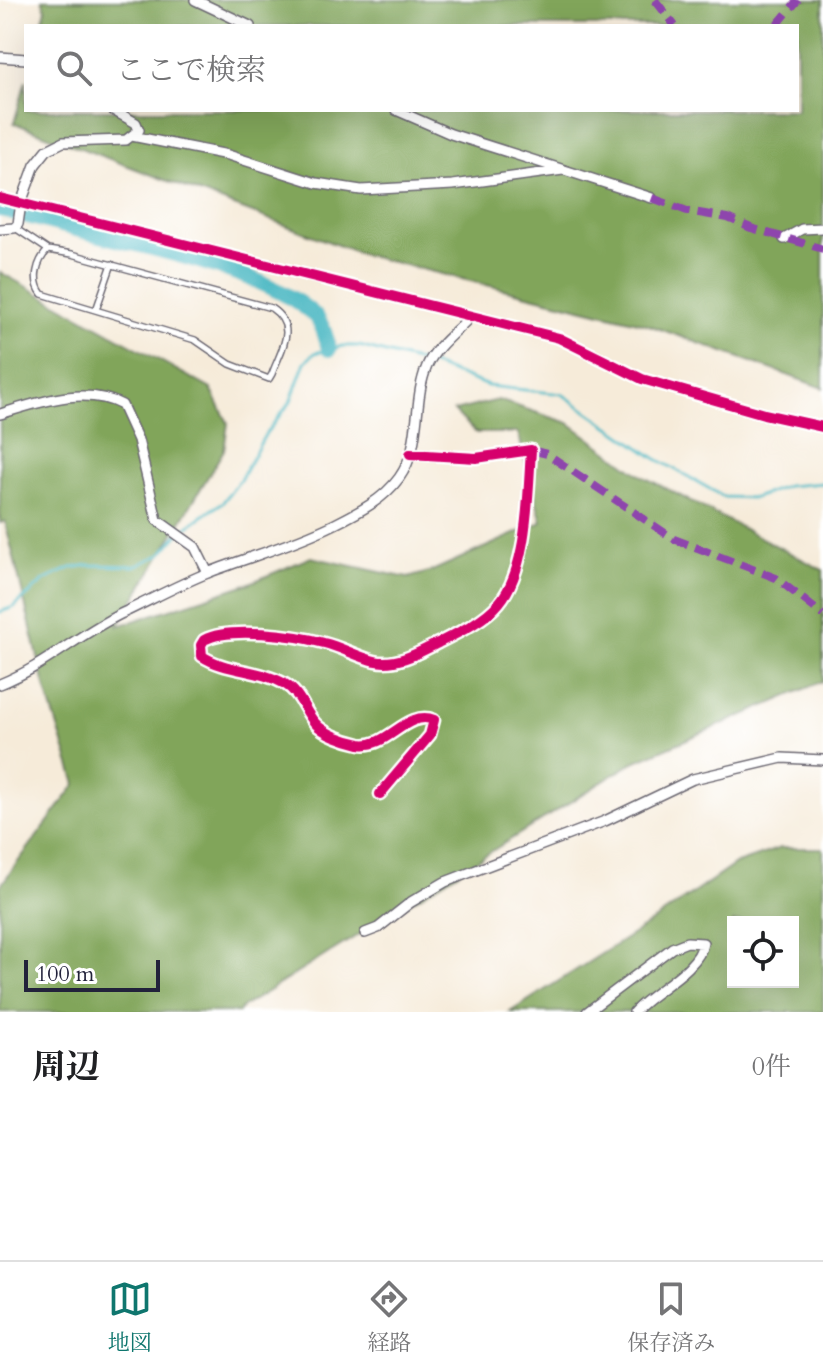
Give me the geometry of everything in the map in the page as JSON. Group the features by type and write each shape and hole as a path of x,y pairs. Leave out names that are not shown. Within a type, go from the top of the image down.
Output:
{"street":[{"path":"195,0 246,24"},
{"path":"0,57 24,59"},
{"path":"0,229 14,228 21,218 21,203 38,159 51,147 69,141 122,141 139,130 138,125 116,112"},
{"path":"401,112 451,134 652,198"},
{"path":"132,136 228,155 316,183 361,190 453,185 563,170"},
{"path":"0,198 559,338 623,371 681,391 823,427"},
{"path":"784,239 802,229 823,228"},
{"path":"0,684 37,665 98,625 208,573 308,537 355,514 392,486 405,468 410,454 426,367 434,354 471,316"},
{"path":"0,414 48,400 75,397 105,399 122,405 138,440 157,520 195,547 208,573"},
{"path":"380,794 430,735 434,720 421,718 371,744 358,743 320,728 288,686 266,676 215,663 202,656 200,651 204,640 218,635 269,635 323,643 386,662 428,648 493,609 508,590 517,567 528,499 531,450 465,458 410,454"},
{"path":"365,933 378,928 411,902 445,882 605,821 693,779 782,758 823,760"},
{"path":"587,1012 672,948 687,942 703,943 693,962 634,1012"}],"lane":[{"path":"14,228 48,250 112,264 271,308 285,322 286,337 269,379 230,364 195,340 64,302 39,291 36,275 40,260 48,250"},
{"path":"96,310 112,264"}],"green space":[{"path":"42,0 823,0 823,388 646,324 364,255 14,123 24,87 24,112 799,112 799,24 42,24 46,9"},
{"path":"0,272 211,389 228,423 224,450 118,626 250,583 311,557 408,578 432,571 542,522 518,433 476,433 454,411 498,400 569,423 640,475 823,570 823,681 634,762 239,1012 0,1012 0,886 76,784 46,690 5,521 0,523"},
{"path":"780,848 823,848 823,1012 510,1012 647,925 737,863"}],"waterway":[{"path":"0,209 211,264 271,287 314,315 322,327 329,349"},
{"path":"0,612 14,607 45,580 71,568 89,565 135,566 160,555 181,531 223,502 240,480 266,433 290,403 305,362 315,353 342,346 359,346 435,366 488,386 562,394 655,458 724,497 754,498 787,486 823,483"}],"marked path":[{"path":"655,0 673,24"},
{"path":"778,24 798,0"},
{"path":"652,198 687,211 728,218 823,249"},
{"path":"531,450 547,454 674,539 776,578 823,615"}],"cycle path":[{"path":"0,198 559,338 642,379 764,414 823,427"},
{"path":"380,794 430,735 434,720 415,720 370,744 348,741 319,727 285,684 211,661 202,656 201,645 204,640 229,633 263,633 312,640 375,661 392,662 454,635 493,609 509,588 521,551 531,450 476,458 410,454"}]}
